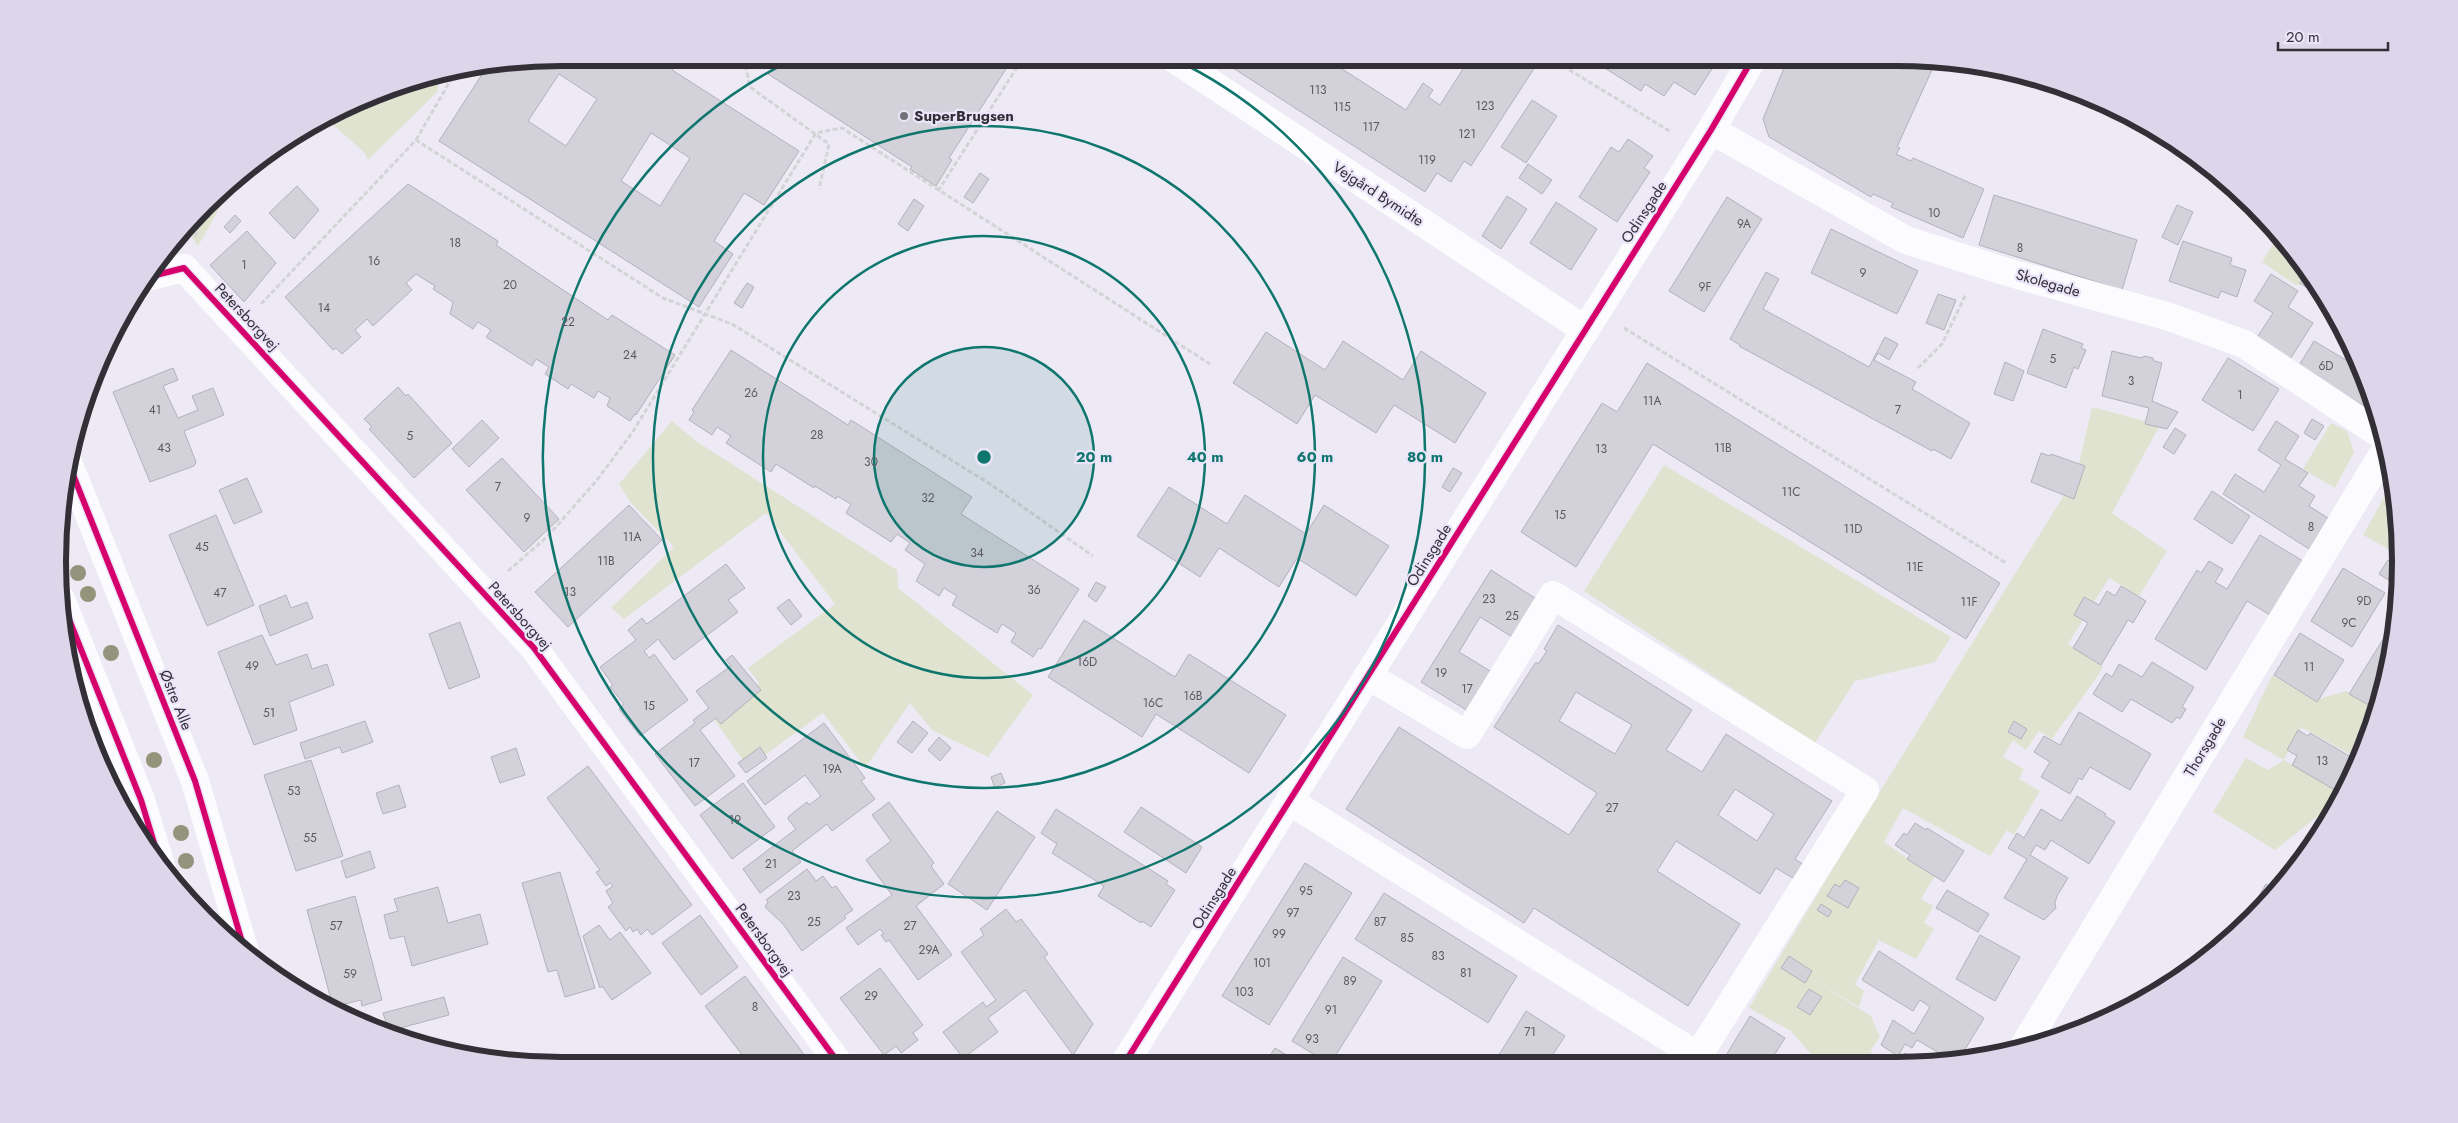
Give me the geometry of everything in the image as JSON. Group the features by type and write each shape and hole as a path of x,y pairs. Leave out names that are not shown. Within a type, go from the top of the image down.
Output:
{"street":[{"name":"Vejgård Bymidte","path":"1186,66 1590,320"},
{"name":"Odinsgade","path":"1128,1057 1369,676 1590,320 1705,140 1748,66"},
{"name":"Skolegade","path":"1705,140 1906,240 1979,263 2167,316 2244,344 2374,431"},
{"name":"Petersborgvej","path":"184,268 240,326 304,400 534,648 834,1057"},
{"path":"158,274 184,268"},
{"name":"Thorsgade","path":"2028,1039 2380,457"},
{"name":"Østre Alle","path":"74,477 195,781 242,940"},
{"path":"1289,801 1698,1056 1865,790 1553,596 1467,735 1369,676"},
{"path":"70,621 141,800 154,842"}],"path":[{"path":"746,66 750,86 829,144 819,189"},
{"path":"938,191 1018,66"},
{"path":"1565,66 1705,140"},
{"path":"240,326 416,140 451,79"},
{"path":"483,593 547,537 597,480 632,433 816,133 842,128 1210,364"},
{"path":"416,140 663,298 732,324 990,484 1093,556"},
{"path":"184,268 199,224"},
{"path":"1918,368 1942,344 1979,263"},
{"path":"1590,320 2006,563"}],"green space":[{"path":"437,82 438,91 368,160 364,152 331,123 372,104"},
{"path":"226,198 198,246 190,234"},
{"path":"2274,242 2305,281 2302,286 2294,284 2262,262"},
{"path":"2092,407 2160,425 2112,513 2167,551 2139,596 2109,578 2068,644 2103,667 2052,739 2039,731 2026,750 2013,740 2003,757 2024,769 2019,779 2040,791 2014,835 2007,830 1990,856 1903,808 1884,842 1934,877 1921,899 1933,906 1924,923 1934,929 1916,959 1879,940 1855,984 1864,991 1859,1007 1810,978 1871,1016 1880,1037 1870,1051 1878,1057 1814,1057 1791,1031 1749,1008 1861,822 2066,492 2080,460"},
{"path":"672,421 696,441 897,570 898,588 1033,695 988,757 932,730 910,703 865,768 823,713 748,767 713,718 759,683 748,668 835,604 766,513 624,619 611,608 674,547 630,502 619,484"},
{"path":"2331,423 2347,431 2354,452 2335,488 2303,469"},
{"path":"1664,465 1951,637 1935,662 1855,681 1815,743 1584,591"},
{"path":"2387,492 2392,551 2363,535"},
{"path":"2272,675 2315,700 2346,691 2370,705 2352,755 2301,727 2284,760 2243,737"},
{"path":"2246,758 2268,770 2284,760 2336,790 2321,816 2319,815 2275,850 2213,812"}],"building":[{"path":"675,66 672,70 799,151 764,205 744,193 714,241 733,254 699,307 439,141 483,73 529,67","holes":["559,74 597,99 566,146 528,121","651,133 690,158 660,206 621,181"]},
{"name":"SuperBrugsen","path":"774,66 1008,66 949,158 952,160 936,186 910,169 912,167 768,74"},
{"path":"1230,66 1337,66 1406,110 1423,83 1433,90 1428,97 1440,105 1465,66 1535,67 1471,166 1464,161 1451,182 1437,173 1425,192"},
{"path":"1602,66 1714,66 1695,95 1674,82 1664,96 1645,84 1641,91"},
{"path":"1785,66 1933,67 1897,147 1900,148 1896,154 1911,161 1913,158 1984,189 1963,238 1891,207 1893,203 1873,194 1871,197 1769,137 1763,119"},
{"path":"1532,100 1557,116 1526,163 1501,147"},
{"path":"1628,139 1653,156 1644,168 1650,172 1617,222 1579,197 1611,147 1619,152"},
{"path":"1528,164 1552,180 1542,194 1519,178"},
{"path":"980,173 989,179 973,203 964,197"},
{"path":"408,184 498,241 496,245 608,320 612,315 675,355 636,415 630,421 607,406 610,398 598,391 594,398 571,384 568,389 545,374 549,367 536,359 532,366 486,337 491,330 478,322 473,329 450,314 453,302 433,289 435,286 416,274 406,283 412,290 373,326 367,319 355,330 361,337 342,354 336,348 333,350 285,297"},
{"path":"297,186 319,210 294,239 269,213"},
{"path":"1994,195 2137,240 2122,290 1979,245"},
{"path":"1507,196 1527,209 1501,249 1482,236"},
{"path":"1727,197 1762,219 1704,312 1669,291"},
{"path":"914,199 924,206 908,231 898,224"},
{"path":"1556,202 1597,229 1571,270 1530,243"},
{"path":"2177,205 2193,212 2178,245 2162,237"},
{"path":"235,215 241,221 230,233 224,227"},
{"path":"1831,229 1918,271 1897,314 1811,273"},
{"path":"247,231 276,263 244,302 210,265"},
{"path":"2183,241 2232,258 2230,265 2246,270 2237,297 2221,291 2218,298 2169,281"},
{"path":"1766,272 1779,279 1763,309 1869,367 1885,337 1898,344 1889,360 1878,353 1874,360 1916,382 1912,389 1970,423 1951,459 1933,449 1932,451 1739,346 1730,339"},
{"path":"2271,274 2298,291 2288,307 2313,323 2289,361 2256,339 2273,313 2254,301"},
{"path":"2303,279 2311,291 2300,283"},
{"path":"747,283 754,287 742,308 734,303"},
{"path":"1938,294 1956,300 1944,330 1926,323"},
{"path":"2043,329 2083,344 2081,348 2086,350 2078,369 2074,367 2066,388 2027,373"},
{"path":"1266,332 1325,370 1343,341 1403,380 1421,351 1486,393 1455,443 1394,405 1376,433 1315,395 1297,424 1233,383"},
{"path":"2314,341 2350,362 2367,408 2298,367"},
{"path":"731,350 848,425 851,420 972,497 961,514 1079,589 1041,649 1039,648 1033,657 1011,642 1016,633 1002,624 997,633 952,605 957,596 944,588 939,596 916,581 925,564 905,550 910,543 897,534 891,542 846,513 851,504 837,496 836,499 815,486 814,488 776,464 771,472 726,443 731,436 717,427 712,435 689,420 694,412 692,410"},
{"path":"2112,351 2141,358 2144,356 2153,358 2154,361 2162,363 2152,401 2178,412 2167,429 2145,424 2149,408 2102,396"},
{"path":"2228,358 2279,389 2253,431 2202,400"},
{"path":"2005,362 2024,371 2013,401 1994,394"},
{"path":"1647,363 2000,583 1966,639 1653,444 1576,567 1521,532 1602,403 1617,412"},
{"path":"173,368 178,380 163,386 178,418 198,410 192,396 213,388 224,415 184,431 196,462 194,466 150,482 113,392"},
{"path":"398,387 406,396 408,394 452,443 414,478 369,429 372,427 364,419"},
{"path":"2312,419 2324,426 2315,440 2304,433"},
{"path":"482,420 499,438 469,467 452,449"},
{"path":"2276,421 2299,436 2285,459 2308,473 2299,486 2315,496 2309,506 2328,518 2309,549 2223,494 2235,474 2264,492 2281,465 2258,450"},
{"path":"2175,428 2186,435 2174,454 2163,447"},
{"path":"2041,453 2050,456 2051,454 2085,466 2074,499 2031,482"},
{"path":"502,458 559,519 524,552 466,490"},
{"path":"1453,468 1462,473 1450,492 1442,487"},
{"path":"247,478 262,512 234,524 219,490"},
{"path":"1169,487 1227,524 1245,495 1306,534 1324,505 1389,546 1356,596 1297,558 1279,587 1219,548 1200,577 1137,536"},
{"path":"2212,491 2250,516 2232,544 2194,519"},
{"path":"629,505 662,540 568,627 535,592"},
{"path":"216,515 254,605 207,626 169,535"},
{"path":"2260,535 2303,561 2270,615 2247,601 2206,670 2155,639 2197,570 2201,573 2209,561 2223,569 2215,582 2227,589"},
{"path":"2388,560 2392,563 2391,582 2379,574"},
{"path":"726,564 745,588 728,600 738,612 674,660 658,639 644,651 649,658 654,654 688,700 640,736 619,709 624,704 610,687 613,685 600,667 636,640 628,630 642,618 647,624"},
{"path":"2343,568 2385,593 2352,647 2311,621"},
{"path":"1491,570 1538,600 1514,638 1480,617 1459,652 1492,672 1468,711 1421,682"},
{"path":"1096,582 1106,587 1096,602 1088,596"},
{"path":"2121,586 2146,601 2133,623 2128,620 2101,665 2073,648 2088,623 2074,615 2084,597 2099,605 2107,591 2115,596"},
{"path":"286,595 291,608 307,602 313,618 270,636 259,606"},
{"path":"789,599 802,616 791,625 777,608"},
{"path":"1084,620 1175,677 1189,654 1286,715 1249,773 1156,714 1142,737 1048,677"},
{"path":"460,622 480,677 449,689 429,634"},
{"path":"1558,625 1692,710 1666,750 1702,772 1726,734 1832,801 1795,859 1805,866 1796,880 1776,868 1760,894 1676,841 1657,871 1740,924 1688,1006 1534,908 1524,923 1346,809 1399,727 1569,835 1597,793 1494,727 1536,662 1538,664 1547,651 1544,649","holes":["1576,692 1632,725 1615,754 1559,721","1735,789 1774,814 1757,841 1718,815"]},
{"path":"2300,633 2344,660 2317,702 2274,675"},
{"path":"2387,633 2370,706 2349,694"},
{"path":"262,635 276,665 307,654 312,669 327,664 334,685 289,702 297,730 254,745 218,652"},
{"path":"732,655 761,690 721,724 716,718 700,730 735,776 695,806 655,754 695,723 693,720 709,708 696,691 731,666 726,660"},
{"path":"2152,662 2194,687 2182,707 2186,709 2180,719 2177,717 2172,723 2131,699 2122,712 2093,694 2106,673 2112,677 2119,664 2142,677"},
{"path":"2079,712 2151,754 2130,790 2090,767 2082,780 2079,778 2070,794 2041,777 2050,762 2034,752 2044,736 2060,745"},
{"path":"365,721 373,742 342,753 340,747 305,759 300,743"},
{"path":"913,721 928,733 912,753 897,742"},
{"path":"2014,721 2027,729 2021,739 2008,732"},
{"path":"824,723 865,778 861,781 875,799 832,831 827,824 792,851 801,862 760,893 743,869 796,829 788,819 789,816 807,802 809,805 821,796 805,775 765,805 747,781"},
{"path":"2298,730 2308,736 2310,733 2351,757 2336,790 2292,765 2297,756 2287,750"},
{"path":"939,737 951,748 940,761 928,750"},
{"path":"760,747 767,758 746,773 738,763"},
{"path":"516,748 525,775 500,783 491,757"},
{"path":"311,760 343,856 296,871 264,775"},
{"path":"588,766 692,905 652,935 647,929 641,935 637,929 633,932 630,927 626,931 608,907 613,903 606,891 613,886 610,883 606,886 596,872 600,870 547,798"},
{"path":"1001,773 1005,783 995,788 991,777"},
{"path":"743,783 775,827 732,859 700,815"},
{"path":"399,785 406,807 383,814 376,793"},
{"path":"2077,796 2106,814 2105,816 2115,822 2089,864 2051,840 2045,850 2036,845 2030,855 2068,878 2057,896 2056,908 2044,920 2004,898 2027,859 2008,848 2017,833 2024,838 2041,809 2061,821"},
{"path":"889,802 934,863 931,866 944,884 916,906 952,955 918,980 889,940 886,942 881,935 884,934 880,929 858,945 846,928 892,895 866,860 891,841 872,815"},
{"path":"1141,807 1202,847 1186,873 1124,832"},
{"path":"1056,809 1168,881 1166,884 1175,890 1151,927 1142,921 1141,923 1098,896 1104,886 1052,853 1057,844 1041,833"},
{"path":"997,811 1035,837 987,910 948,884"},
{"path":"1915,823 1926,830 1927,828 1964,851 1944,882 1907,859 1910,855 1895,845 1904,833 1907,835"},
{"path":"370,851 375,868 346,878 341,861"},
{"path":"1305,863 1352,893 1269,1025 1222,996"},
{"path":"807,869 816,881 823,876 832,888 836,886 853,910 844,916 846,918 802,951 783,924 765,907 768,902 766,900"},
{"path":"560,872 595,988 565,997 557,970 548,972 522,883"},
{"path":"1845,880 1859,888 1848,908 1827,896 1835,884 1840,887"},
{"path":"2266,884 2270,887 2269,888 2254,905"},
{"path":"438,887 448,923 480,914 488,944 412,966 404,936 390,939 384,915 398,911 394,899"},
{"path":"1947,890 1989,914 1978,932 1936,908"},
{"path":"1384,893 1517,976 1488,1023 1355,939"},
{"path":"355,896 382,1000 362,1006 361,1000 340,1005 331,1000 307,910"},
{"path":"1821,904 1832,911 1828,917 1817,910"},
{"path":"1006,909 1016,922 1021,919 1048,954 1044,957 1093,1024 1073,1055 1025,990 988,1018 998,1032 964,1057 962,1057 943,1032 983,1002 986,1007 996,1000 961,952 984,935 980,929"},
{"path":"700,915 738,967 701,995 662,943"},
{"path":"599,925 610,940 620,932 651,973 612,1000 602,986 600,988 583,936"},
{"path":"1980,935 2020,957 1995,1001 1956,979"},
{"path":"1879,951 1984,1018 1963,1053 1942,1055 1917,1040 1912,1048 1905,1044 1898,1056 1881,1045 1893,1020 1914,1034 1930,1007 1920,1000 1913,1011 1862,980"},
{"path":"1789,956 1812,971 1805,983 1781,968"},
{"path":"1343,957 1382,981 1335,1057 1318,1057 1292,1041"},
{"path":"880,968 923,1025 913,1033 918,1040 901,1053 896,1046 884,1055 840,998"},
{"path":"745,976 806,1057 744,1057 705,1006"},
{"path":"1809,989 1822,997 1810,1015 1797,1007"},
{"path":"444,997 449,1015 398,1029 387,1024 383,1013"},
{"path":"1526,1011 1565,1036 1551,1057 1498,1057"},
{"path":"1750,1016 1785,1038 1773,1057 1725,1057"},
{"path":"1275,1048 1290,1057 1269,1057"},
{"path":"1905,1053 1911,1057 1903,1057"}],"cycle path":[{"path":"1128,1057 1711,130 1748,66"},
{"path":"158,274 184,268 534,648 834,1057"},
{"path":"74,477 195,781 241,939"},
{"path":"69,620 141,800 154,842"}],"place":[{"name":"SuperBrugsen","path":"904,116"}]}
